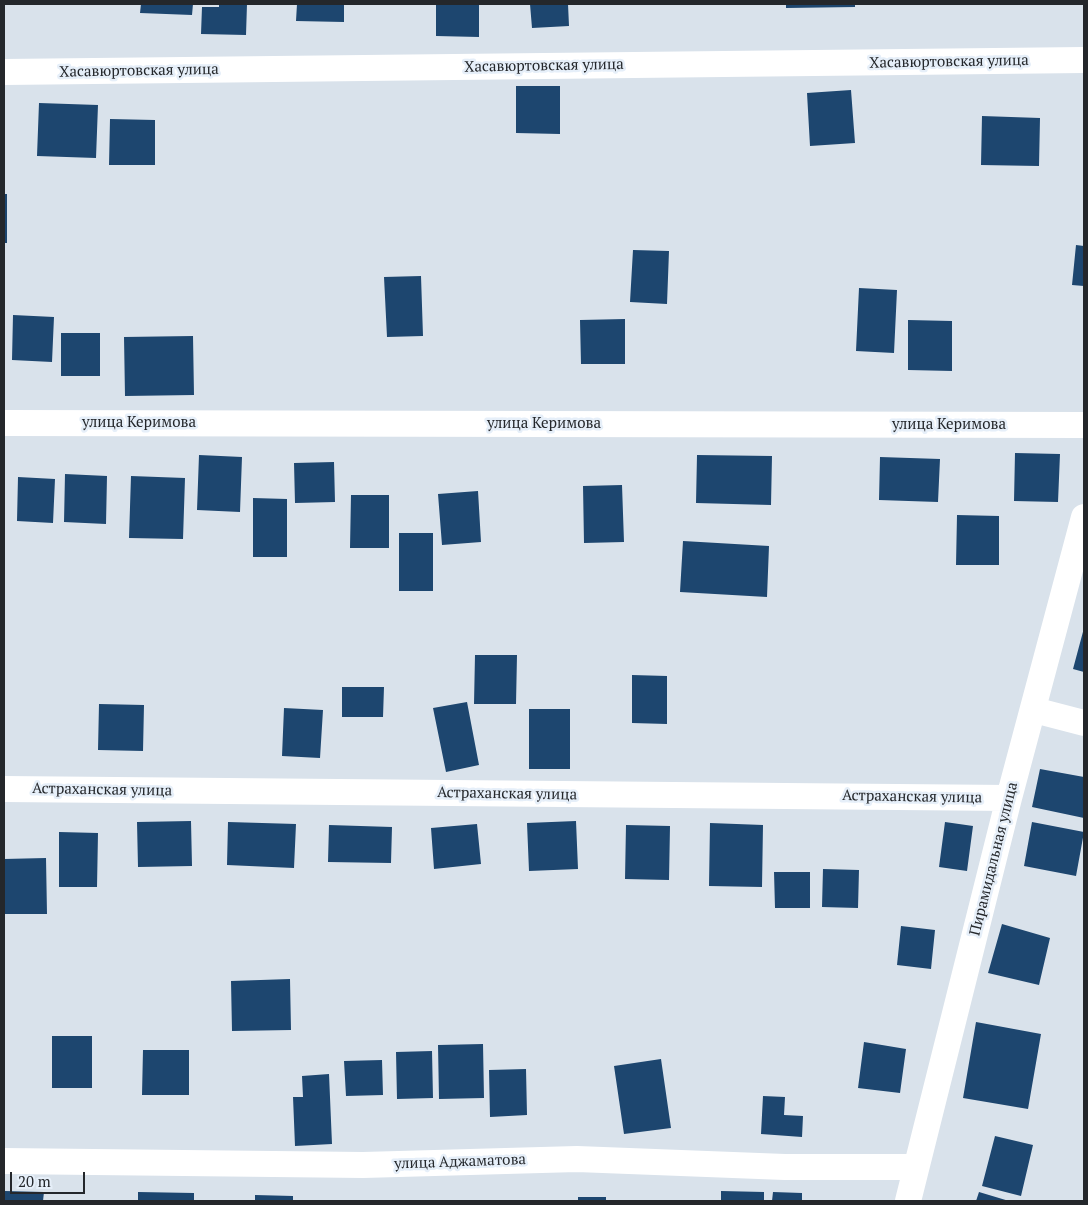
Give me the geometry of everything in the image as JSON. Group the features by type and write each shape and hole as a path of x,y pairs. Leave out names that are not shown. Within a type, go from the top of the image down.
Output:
{"street":[{"name":"Хасавюртовская улица","path":"4,72 1084,60"},
{"name":"улица Керимова","path":"4,423 1084,425"},
{"name":"Пирамидальная улица","path":"908,1201 1009,798 1084,517"},
{"path":"1034,710 1084,723"},
{"name":"Астраханская улица","path":"4,789 1009,798"},
{"name":"улица Аджаматова","path":"4,1161 363,1165 577,1159 784,1166 915,1167"}],"building":[{"path":"141,4 193,4 192,15 140,13"},
{"path":"219,4 247,4 246,35 201,34 202,7 219,7"},
{"path":"297,4 344,4 344,22 296,21"},
{"path":"436,4 479,4 479,37 436,36"},
{"path":"530,4 568,4 569,26 532,28"},
{"path":"786,4 855,4 855,7 786,8"},
{"path":"516,86 560,86 560,134 516,133"},
{"path":"851,90 855,143 810,146 807,93"},
{"path":"39,103 98,105 96,158 37,156"},
{"path":"982,116 1040,118 1039,166 981,165"},
{"path":"110,119 155,120 155,165 109,165"},
{"path":"4,194 7,194 7,243 4,243"},
{"path":"1076,245 1084,246 1084,286 1072,285"},
{"path":"633,250 669,251 667,304 630,302"},
{"path":"421,276 423,336 387,337 384,277"},
{"path":"859,288 897,290 894,353 856,351"},
{"path":"13,315 54,317 52,362 12,360"},
{"path":"625,319 625,364 581,364 580,320"},
{"path":"908,320 952,321 952,371 908,370"},
{"path":"61,333 100,333 100,376 61,376"},
{"path":"193,336 194,395 125,396 124,337"},
{"path":"1015,453 1060,454 1058,502 1014,501"},
{"path":"199,455 242,457 240,512 197,510"},
{"path":"697,455 772,456 771,505 696,503"},
{"path":"880,457 940,459 938,502 879,500"},
{"path":"334,462 335,502 295,503 294,463"},
{"path":"65,474 107,476 106,524 64,522"},
{"path":"131,476 185,478 183,539 129,538"},
{"path":"18,477 55,479 53,523 17,521"},
{"path":"622,485 624,542 584,543 583,486"},
{"path":"478,491 481,542 442,545 438,494"},
{"path":"351,495 389,495 389,548 350,548"},
{"path":"253,498 287,499 287,557 253,557"},
{"path":"957,515 999,516 999,565 956,565"},
{"path":"399,533 433,533 433,591 399,591"},
{"path":"683,541 769,546 767,597 680,592"},
{"path":"1084,628 1084,672 1073,669"},
{"path":"475,655 517,655 516,704 474,704"},
{"path":"632,675 667,676 667,724 632,723"},
{"path":"342,687 384,687 383,717 342,717"},
{"path":"467,702 479,765 446,772 433,708"},
{"path":"99,704 144,705 143,751 98,750"},
{"path":"284,708 323,710 320,758 282,756"},
{"path":"529,709 570,709 570,769 529,769"},
{"path":"1040,769 1084,777 1084,818 1032,807"},
{"path":"191,821 192,866 138,867 137,822"},
{"path":"576,821 578,869 529,871 527,823"},
{"path":"228,822 296,824 294,868 227,865"},
{"path":"945,822 973,826 967,871 939,867"},
{"path":"1032,822 1084,832 1076,876 1024,866"},
{"path":"710,823 763,825 762,887 709,886"},
{"path":"477,824 481,864 434,869 431,828"},
{"path":"329,825 392,827 391,863 328,862"},
{"path":"626,825 670,826 669,880 625,879"},
{"path":"59,832 98,833 97,887 59,887"},
{"path":"46,858 47,914 4,914 4,859"},
{"path":"823,869 859,870 858,908 822,907"},
{"path":"774,872 810,872 810,908 775,908"},
{"path":"1002,924 1050,938 1039,985 988,973"},
{"path":"901,926 935,930 931,969 897,965"},
{"path":"290,979 291,1030 232,1031 231,981"},
{"path":"976,1022 1041,1034 1028,1109 963,1098"},
{"path":"52,1036 92,1036 92,1088 52,1088"},
{"path":"864,1042 906,1049 900,1093 858,1088"},
{"path":"483,1044 484,1098 439,1099 438,1045"},
{"path":"143,1050 189,1050 189,1095 142,1095"},
{"path":"432,1051 433,1098 397,1099 396,1052"},
{"path":"661,1059 671,1128 624,1134 614,1066"},
{"path":"382,1060 383,1095 346,1096 344,1061"},
{"path":"526,1069 527,1115 490,1117 489,1070"},
{"path":"329,1074 332,1144 295,1146 293,1097 303,1097 302,1076"},
{"path":"763,1096 785,1097 784,1115 803,1116 802,1137 761,1134"},
{"path":"995,1136 1033,1145 1021,1196 982,1186"},
{"path":"5,1191 44,1192 43,1201 5,1201"},
{"path":"721,1191 764,1192 764,1201 721,1201"},
{"path":"138,1192 194,1193 194,1201 138,1201"},
{"path":"773,1192 802,1193 802,1201 772,1201"},
{"path":"979,1192 1009,1201 976,1201"},
{"path":"255,1195 293,1196 293,1201 255,1201"},
{"path":"578,1197 606,1197 606,1201 578,1201"}]}
